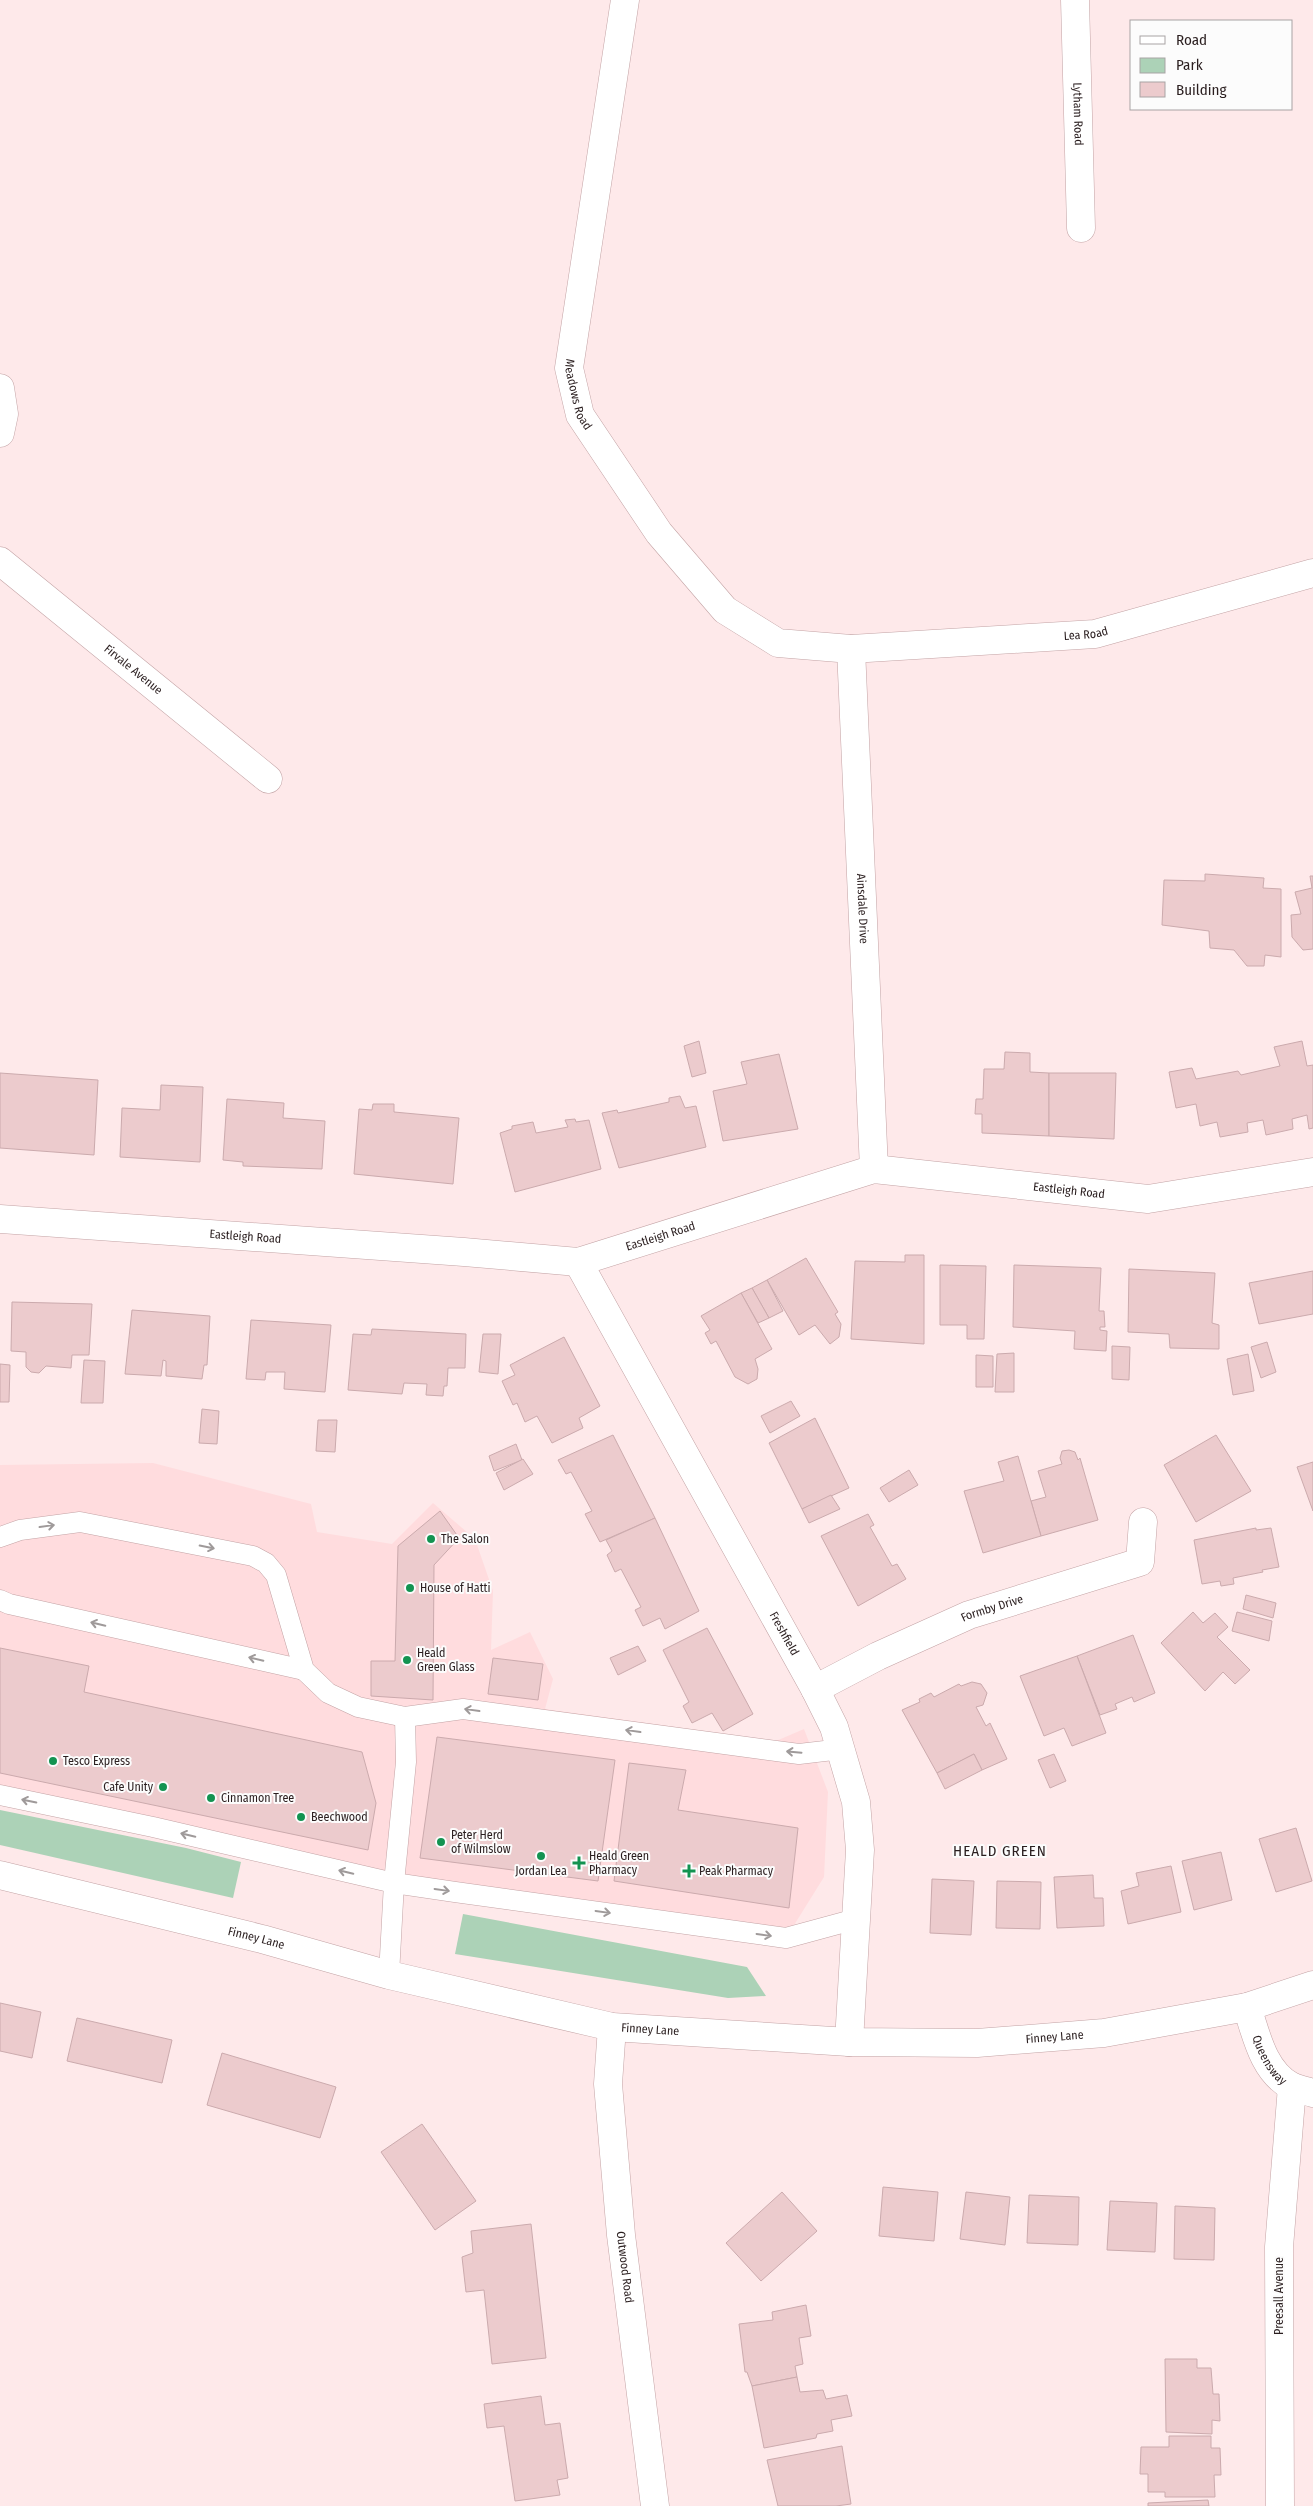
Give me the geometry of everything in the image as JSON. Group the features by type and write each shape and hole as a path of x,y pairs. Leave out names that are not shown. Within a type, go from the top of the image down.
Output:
{"street":[{"name":"Meadows Road","path":"625,0 569,368 580,415 659,533 725,610 778,642 851,649"},
{"name":"Lytham Road","path":"1075,0 1081,228"},
{"path":"0,388 4,414 0,433"},
{"name":"Firvale Avenue","path":"0,561 268,779"},
{"name":"Lea Road","path":"851,649 1095,634 1313,573"},
{"name":"Ainsdale Drive","path":"851,649 874,1169"},
{"name":"Eastleigh Road","path":"0,1220 464,1252 578,1262 874,1169 1148,1199 1313,1172"},
{"name":"Freshfield","path":"578,1262 814,1689 834,1727 842,1749 856,1802 860,1850 849,2042"},
{"name":"Formby Drive","path":"814,1689 878,1656 969,1615 1140,1562 1144,1522"},
{"name":"Finney Lane","path":"0,1875 262,1939 389,1975 612,2027 849,2042 977,2042 1104,2033 1247,2007 1313,1986"},
{"name":"Queensway","path":"1247,2007 1265,2058 1276,2076 1302,2090"},
{"name":"Outwood Road","path":"612,2027 608,2084 620,2226 655,2506"},
{"name":"Preesall Avenue","path":"1280,2506 1279,2247 1302,2090"}],"lane":[{"path":"0,1536 20,1530 80,1522 253,1556 266,1563 276,1575 304,1670 328,1693 358,1707 405,1717 463,1709 800,1754 842,1749"},
{"path":"0,1600 9,1604 304,1670"},
{"path":"389,1975 394,1883 406,1762 405,1717"},
{"path":"0,1795 153,1827 394,1883 786,1938 856,1919"}],"shaded area":[{"path":"153,1463 311,1504 317,1532 392,1544 433,1503 475,1539 493,1591 491,1650 530,1632 553,1679 545,1709 776,1741 804,1729 828,1792 824,1877 786,1938 455,1892 0,1804 0,1465"}],"green space":[{"path":"0,1810 186,1848 241,1862 233,1898 0,1845"},
{"path":"463,1914 747,1967 766,1996 728,1998 455,1954"}],"building":[{"path":"1205,874 1264,878 1263,888 1281,889 1281,957 1265,955 1264,966 1247,966 1234,950 1210,948 1209,931 1162,925 1164,880 1205,881"},
{"path":"1310,876 1313,876 1313,949 1303,950 1292,937 1291,915 1301,914 1295,892 1312,888"},
{"path":"699,1041 706,1073 692,1077 684,1046"},
{"path":"1302,1041 1307,1066 1313,1065 1313,1128 1309,1129 1307,1115 1292,1119 1293,1129 1266,1135 1263,1120 1247,1123 1248,1132 1220,1137 1217,1122 1200,1126 1196,1104 1176,1108 1169,1072 1192,1068 1196,1079 1238,1071 1241,1075 1280,1066 1274,1047"},
{"path":"1005,1052 1030,1053 1030,1072 1049,1073 1049,1136 982,1133 982,1114 975,1114 976,1099 983,1099 984,1069 1004,1069"},
{"path":"779,1054 798,1129 723,1141 713,1091 747,1084 741,1062"},
{"path":"0,1073 98,1080 94,1155 0,1148"},
{"path":"1049,1073 1116,1073 1114,1139 1049,1136"},
{"path":"161,1085 203,1087 200,1162 120,1157 122,1108 160,1110"},
{"path":"680,1096 685,1108 696,1106 706,1147 619,1168 602,1113 617,1110 618,1113 669,1102 669,1098"},
{"path":"227,1099 284,1103 283,1118 325,1121 322,1169 243,1166 243,1162 223,1160"},
{"path":"373,1104 394,1104 394,1112 459,1118 453,1184 354,1174 359,1109 372,1110"},
{"path":"575,1119 576,1122 589,1120 601,1169 515,1192 500,1133 512,1129 512,1126 533,1122 536,1133 568,1127 565,1120"},
{"path":"905,1255 924,1255 924,1344 851,1339 855,1261 905,1262"},
{"path":"806,1258 838,1312 835,1314 841,1324 839,1337 830,1344 815,1325 799,1335 767,1280"},
{"path":"940,1265 986,1266 984,1339 967,1339 967,1325 940,1325"},
{"path":"1014,1265 1101,1268 1099,1311 1104,1311 1105,1327 1100,1327 1100,1330 1107,1331 1106,1351 1074,1349 1075,1331 1013,1327"},
{"path":"1129,1269 1215,1273 1212,1323 1219,1325 1219,1349 1170,1348 1169,1334 1128,1332"},
{"path":"1313,1271 1313,1314 1259,1324 1249,1283"},
{"path":"767,1280 783,1311 769,1318 752,1288"},
{"path":"752,1288 769,1318 758,1323 741,1293"},
{"path":"741,1293 772,1349 755,1359 758,1369 757,1379 748,1384 735,1377 716,1341 711,1344 705,1333 710,1330 701,1316"},
{"path":"12,1302 92,1304 89,1355 72,1355 71,1368 46,1366 39,1373 31,1372 26,1367 26,1352 11,1351"},
{"path":"132,1310 210,1316 207,1365 204,1365 202,1379 166,1376 166,1361 163,1360 161,1376 125,1374"},
{"path":"251,1320 331,1325 325,1392 284,1389 285,1372 266,1372 265,1380 246,1379"},
{"path":"372,1329 466,1334 465,1368 448,1368 447,1386 444,1386 443,1396 426,1395 427,1384 404,1383 402,1394 348,1390 353,1334 371,1335"},
{"path":"483,1334 501,1334 498,1374 479,1372"},
{"path":"564,1337 600,1406 579,1418 583,1428 552,1443 537,1416 525,1422 517,1403 513,1405 502,1381 515,1375 510,1365"},
{"path":"1267,1342 1276,1372 1261,1378 1251,1347"},
{"path":"1112,1346 1130,1347 1129,1380 1112,1379"},
{"path":"1014,1353 1014,1392 995,1392 997,1354"},
{"path":"1248,1354 1254,1391 1233,1395 1227,1359"},
{"path":"976,1355 993,1356 993,1387 976,1387"},
{"path":"84,1360 105,1361 103,1403 81,1403"},
{"path":"0,1364 10,1365 9,1402 0,1402"},
{"path":"791,1401 800,1416 770,1433 761,1416"},
{"path":"202,1409 219,1411 217,1444 199,1443"},
{"path":"815,1418 849,1488 802,1509 769,1443"},
{"path":"318,1420 337,1420 335,1452 316,1451"},
{"path":"613,1435 655,1518 600,1542 585,1514 592,1511 571,1472 566,1474 558,1460"},
{"path":"1216,1435 1251,1491 1196,1522 1164,1465"},
{"path":"516,1444 522,1460 494,1471 489,1456"},
{"path":"1069,1450 1075,1452 1078,1460 1080,1458 1098,1520 1041,1536 1031,1501 1046,1497 1038,1471 1062,1464 1060,1458 1062,1451"},
{"path":"1018,1456 1041,1536 983,1553 964,1491 1004,1481 998,1462"},
{"path":"523,1459 533,1474 504,1490 496,1473"},
{"path":"1313,1462 1313,1511 1297,1467"},
{"path":"909,1470 918,1485 889,1502 880,1488"},
{"path":"831,1495 840,1509 809,1523 802,1509"},
{"path":"440,1511 459,1538 434,1565 433,1700 371,1696 371,1661 395,1661 398,1546"},
{"path":"868,1514 874,1525 870,1527 892,1566 897,1564 906,1579 858,1606 821,1536"},
{"path":"655,1518 699,1611 665,1629 660,1618 643,1626 635,1610 641,1607 621,1569 615,1572 607,1555 612,1551 606,1540"},
{"path":"1256,1528 1256,1530 1271,1528 1279,1567 1233,1578 1234,1584 1221,1586 1220,1581 1202,1584 1194,1540"},
{"path":"1246,1595 1276,1603 1273,1618 1243,1609"},
{"path":"1193,1612 1203,1623 1215,1613 1228,1627 1217,1637 1250,1670 1235,1684 1223,1672 1205,1691 1161,1643"},
{"path":"1237,1612 1272,1621 1269,1641 1232,1631"},
{"path":"707,1628 753,1714 723,1731 712,1713 692,1723 683,1706 689,1702 663,1650"},
{"path":"1133,1635 1155,1693 1134,1702 1132,1697 1115,1704 1117,1709 1100,1715 1077,1656"},
{"path":"638,1646 646,1661 618,1675 610,1658"},
{"path":"0,1648 89,1666 84,1692 362,1752 376,1803 368,1850 0,1773"},
{"path":"1077,1656 1106,1733 1072,1746 1064,1728 1044,1736 1020,1676"},
{"path":"493,1658 543,1664 538,1700 488,1694"},
{"path":"972,1682 981,1684 987,1693 983,1705 976,1707 986,1726 990,1723 1007,1759 982,1770 974,1754 937,1773 902,1710 920,1702 919,1699 931,1693 934,1697 959,1684 961,1686"},
{"path":"437,1737 615,1760 598,1881 420,1858"},
{"path":"974,1754 982,1770 945,1789 937,1773"},
{"path":"1054,1754 1066,1781 1050,1788 1038,1760"},
{"path":"629,1763 686,1770 678,1810 798,1828 789,1908 614,1881"},
{"path":"1296,1828 1312,1881 1276,1892 1259,1839"},
{"path":"1221,1852 1232,1900 1194,1910 1182,1861"},
{"path":"1171,1866 1181,1912 1128,1924 1121,1891 1139,1886 1136,1873"},
{"path":"1093,1875 1094,1898 1103,1898 1104,1926 1057,1928 1054,1877"},
{"path":"932,1879 974,1881 971,1935 930,1933"},
{"path":"997,1881 1041,1882 1040,1929 996,1928"},
{"path":"0,2003 41,2012 32,2058 0,2051"},
{"path":"77,2018 172,2040 162,2083 67,2061"},
{"path":"222,2053 336,2087 320,2138 207,2105"},
{"path":"422,2124 476,2201 435,2230 381,2152"},
{"path":"883,2187 938,2192 934,2241 879,2236"},
{"path":"782,2192 817,2231 761,2281 726,2243"},
{"path":"966,2192 1010,2197 1005,2245 960,2239"},
{"path":"1029,2195 1079,2197 1078,2245 1027,2243"},
{"path":"1110,2201 1157,2203 1155,2252 1107,2250"},
{"path":"1175,2206 1215,2208 1214,2260 1174,2259"},
{"path":"531,2224 546,2358 492,2364 484,2290 466,2292 462,2257 473,2253 471,2231"},
{"path":"806,2305 811,2336 799,2338 803,2364 795,2366 797,2377 752,2386 747,2372 745,2372 739,2324 773,2320 772,2312"},
{"path":"1165,2359 1197,2359 1197,2368 1211,2368 1213,2394 1219,2394 1220,2421 1212,2420 1212,2434 1166,2432"},
{"path":"797,2377 800,2392 823,2390 826,2399 847,2395 852,2416 831,2420 833,2431 817,2434 816,2438 764,2448 752,2386"},
{"path":"541,2396 545,2425 560,2423 568,2478 557,2480 560,2495 515,2501 504,2426 487,2428 484,2404"},
{"path":"1169,2436 1211,2436 1211,2448 1220,2448 1221,2475 1214,2475 1215,2497 1165,2497 1165,2492 1148,2492 1148,2474 1140,2474 1141,2447 1169,2447"},
{"path":"842,2446 851,2504 836,2506 778,2506 767,2460"},
{"path":"1208,2500 1209,2506 1148,2506 1148,2503"}],"place":[{"name":"The Salon","path":"431,1539"},
{"name":"House of Hatti","path":"410,1588"},
{"name":"Heald Green Glass","path":"407,1660"},
{"name":"Tesco Express","path":"53,1761"},
{"name":"Cafe Unity","path":"163,1787"},
{"name":"Cinnamon Tree","path":"211,1798"},
{"name":"Beechwood","path":"301,1817"},
{"name":"Peter Herd of Wilmslow","path":"441,1842"},
{"name":"Jordan Lea","path":"541,1856"},
{"name":"Heald Green Pharmacy","path":"579,1863"},
{"name":"Peak Pharmacy","path":"689,1871"}],"district":[{"name":"HEALD GREEN","path":"1000,1851"}]}
